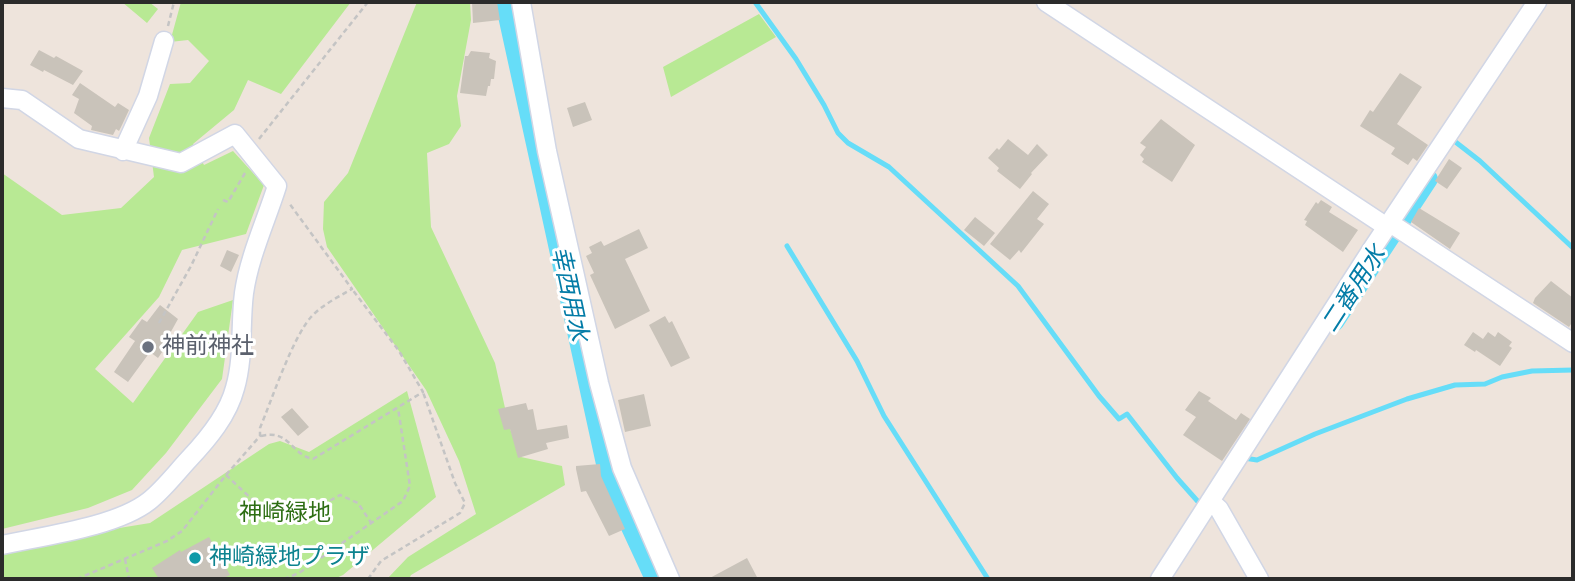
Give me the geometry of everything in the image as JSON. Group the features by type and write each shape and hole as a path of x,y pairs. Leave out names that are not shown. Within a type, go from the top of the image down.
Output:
{"street":[{"path":"521,2 547,151 599,383 622,468 670,579"},
{"path":"1046,2 1573,343"},
{"path":"1160,579 1393,227 1537,2"},
{"path":"123,150 149,96 164,41"},
{"path":"2,97 22,100 79,139 181,163 235,134 277,186 244,293 239,373 234,391 211,435 162,489 148,502 132,511 87,527 2,545"},
{"path":"1210,501 1219,509 1259,579"}],"path":[{"path":"164,41 174,2"},
{"path":"250,151 368,2"},
{"path":"223,200 228,202 241,180"},
{"path":"159,323 191,266 218,209"},
{"path":"352,289 399,351 423,392 455,483 465,503 460,513 381,561 368,579"},
{"path":"260,436 283,437 303,456 313,458 423,392"},
{"path":"284,579 299,573 403,501 410,486 398,407"},
{"path":"226,474 279,521 290,523 340,495 358,503 372,524"},
{"path":"125,559 129,579"}],"green space":[{"path":"122,2 149,2 158,9 147,23"},
{"path":"181,2 351,2 281,94 248,80 234,110 193,144 204,165 233,151 264,185 246,234 182,250 159,297 95,369 133,403 198,312 233,300 222,379 166,453 132,490 88,508 2,529 2,173 62,215 121,208 154,177 149,138 170,84 190,83 209,61 188,40 170,42"},
{"path":"417,2 470,2 471,20 457,96 461,126 449,144 427,153 431,227 495,363 509,426 521,457 562,466 565,485 411,575 409,579 387,579 408,557 476,514 459,461 426,390 327,247 323,229 324,202 348,173"},
{"path":"759,14 776,37 671,97 663,67"},
{"name":"神崎緑地","path":"407,391 436,497 343,575 334,579 2,579 2,547 150,523 269,444 280,441 309,452"}],"building":[{"path":"472,2 497,2 500,20 473,23"},
{"path":"39,50 83,71 73,85 30,65"},
{"path":"471,51 490,53 489,58 496,61 494,79 491,79 486,96 460,93 465,56"},
{"path":"1400,73 1422,87 1397,124 1428,145 1417,161 1413,158 1408,165 1391,154 1395,148 1360,126"},
{"path":"80,83 115,107 118,103 129,110 119,131 116,129 113,135 91,130 92,126 74,113 79,99 72,95"},
{"path":"585,102 592,120 573,127 567,108"},
{"path":"1161,119 1195,145 1172,182 1142,162 1144,159 1140,155 1146,147 1140,143"},
{"path":"1008,139 1028,155 1037,144 1048,155 1020,189 997,171 999,168 988,158"},
{"path":"1449,159 1462,168 1447,189 1435,181"},
{"path":"1033,191 1049,204 1037,219 1044,224 1021,253 1019,250 1010,260 990,244"},
{"path":"1321,200 1332,207 1329,212 1358,230 1343,252 1305,225 1307,221 1304,220 1316,202 1318,204"},
{"path":"1419,208 1460,233 1450,249 1411,222"},
{"path":"975,217 995,233 984,246 964,230"},
{"path":"639,229 648,248 625,259 650,311 615,329 590,275 594,273 586,256 592,253 589,247 601,241 604,246"},
{"path":"227,250 239,255 231,272 220,266"},
{"path":"1551,281 1573,298 1573,321 1569,327 1533,303"},
{"name":"神前神社","path":"160,305 178,319 168,337 171,339 158,358 150,352 128,382 114,372 135,341 129,337 142,319 147,322"},
{"path":"665,316 669,323 672,321 690,358 671,367 649,325"},
{"path":"1473,332 1483,339 1488,332 1495,337 1498,332 1512,342 1509,346 1512,348 1500,366 1464,345"},
{"path":"1199,391 1211,398 1208,401 1236,420 1241,413 1250,419 1222,461 1183,435 1196,417 1185,410"},
{"path":"644,394 651,426 625,432 618,400"},
{"path":"526,403 528,410 533,409 537,430 567,425 569,438 546,443 548,449 518,458 510,429 504,430 498,409"},
{"path":"292,408 309,427 298,436 281,417"},
{"path":"600,464 601,476 625,529 609,536 586,491 581,492 576,469 576,466"},
{"name":"神崎緑地プラザ","path":"209,537 230,575 222,579 159,579 152,568 180,550 181,552"},
{"path":"747,558 758,579 708,579"}],"waterway":[{"name":"幸西用水","path":"504,2 609,482 654,579"},
{"path":"755,2 796,59 838,133 848,143 889,167 1018,286 1099,396 1119,419 1127,414 1201,505"},
{"path":"1453,140 1480,161 1573,248"},
{"name":"二番用水","path":"1335,322 1429,179"},
{"path":"787,246 857,361 884,416 988,579"},
{"path":"1244,458 1257,460 1315,434 1407,399 1455,385 1485,384 1502,377 1532,371 1573,370"}],"place":[{"name":"神前神社","path":"148,347"},
{"name":"神崎緑地プラザ","path":"195,558"}]}
